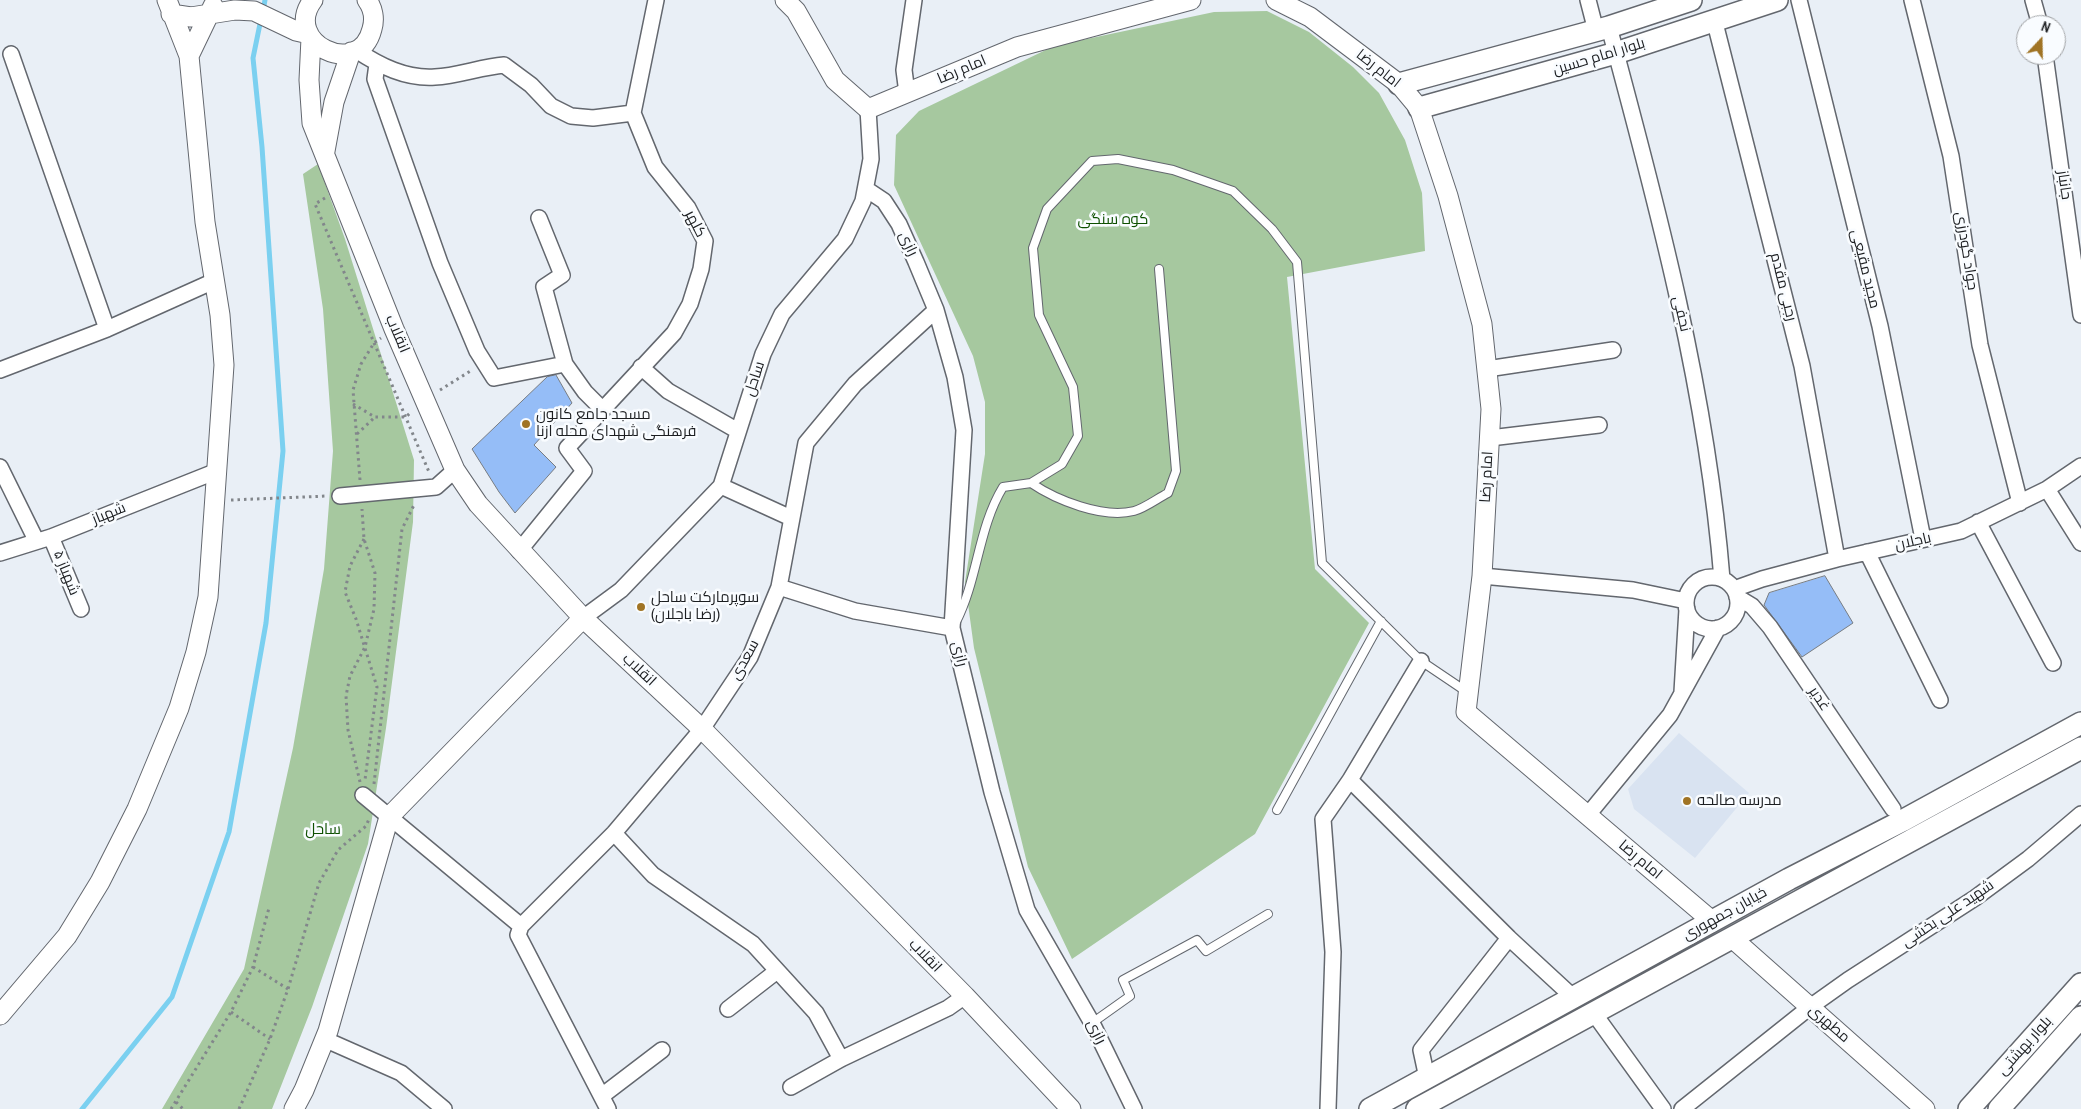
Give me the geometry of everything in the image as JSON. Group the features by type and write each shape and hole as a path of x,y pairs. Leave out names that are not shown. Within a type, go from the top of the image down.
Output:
{"main road":[{"name":"بلوار امام حسین","path":"1400,84 1602,29 1692,0"},
{"name":"بلوار امام حسین","path":"1419,108 1616,53 1714,19 1777,0"},
{"name":"خیابان جمهوری","path":"1370,1109 1712,921 2081,723"},
{"name":"خیابان جمهوری","path":"1417,1109 2081,748"},
{"path":"1712,921 1732,938"},
{"name":"بلوار بهشتی","path":"1969,1109 2081,984"},
{"name":"بلوار بهشتی","path":"1999,1109 2081,1017"},
{"path":"2017,1109 2020,1084"}],"street":[{"name":"انقلاب","path":"313,0 306,13 305,34 312,123 394,329 455,470 478,504 519,551 583,618 702,728 965,996 1071,1109"},
{"path":"324,151 334,102 354,51 365,43 373,24 373,13 366,0"},
{"path":"169,7 191,17 214,9 254,11 305,34 318,47 328,52 354,51 377,64 407,75 436,77 480,67 504,65 531,85 551,106 571,116 593,118 633,114 656,0"},
{"path":"785,0 796,11 835,80 868,109"},
{"path":"907,93 904,70 914,0"},
{"name":"امام رضا","path":"868,109 1017,47 1192,0"},
{"name":"امام رضا","path":"1276,0 1310,17 1400,84 1419,108 1448,196 1482,324 1491,408 1482,576 1466,712 1712,921"},
{"name":"نجفی","path":"1588,0 1616,53 1684,324 1704,436 1722,579"},
{"name":"مجید مقیعی","path":"1799,0 1880,326 1924,540"},
{"name":"جواد گودرزی","path":"1912,0 1951,156 1980,345 2020,502"},
{"path":"2033,0 2037,15"},
{"path":"0,1015 67,936 100,882 137,809 179,708 196,652 208,597 224,365 214,281 204,222 189,56 169,7"},
{"path":"189,56 214,9"},
{"name":"رجبی مقدم","path":"1714,19 1802,366 1837,559"},
{"path":"11,54 107,329"},
{"path":"377,64 375,79 386,113 440,263 477,351 494,378 565,364"},
{"name":"جانباز","path":"2046,65 2081,315"},
{"name":"ساحل","path":"583,618 621,590 721,486 764,354 782,314 845,239 864,202 871,159 868,109"},
{"name":"کلهر","path":"519,551 584,471 567,448 674,333 690,304 701,269 705,241 688,208 655,167 633,114"},
{"name":"رازی","path":"866,189 884,201 899,224 936,310 955,377 964,430 952,628 992,792 1027,910 1092,1023 1134,1109"},
{"path":"539,218 562,275 544,287 565,364 585,392 602,409"},
{"path":"0,370 107,329 214,281"},
{"name":"سعدی","path":"521,926 614,833 702,728 750,657 779,587 806,443 855,384 936,310"},
{"path":"1487,369 1613,350"},
{"path":"641,367 668,391 738,431"},
{"path":"1490,438 1599,425"},
{"name":"باجلان","path":"1735,593 1762,578 1960,531 2048,489 2081,466"},
{"name":"شهباز ۵","path":"0,468 44,538 81,609"},
{"path":"340,496 429,488 455,470"},
{"name":"شهباز","path":"0,553 44,538 217,471"},
{"path":"721,486 791,518"},
{"path":"2048,489 2081,543"},
{"path":"1978,522 2054,663"},
{"path":"1868,552 1940,700"},
{"path":"1482,576 1633,590 1687,604"},
{"path":"1681,697 1687,604 1688,593 1698,581 1706,578 1722,579 1735,593 1736,612 1726,625 1718,628 1702,626 1695,622 1687,604"},
{"path":"779,587 855,610 952,628"},
{"name":"غدیر","path":"1735,593 1752,606 1770,627 1893,809"},
{"path":"294,1109 304,1090 324,1039 389,817 583,618"},
{"path":"1587,816 1670,715 1718,628"},
{"path":"1328,1109 1334,952 1323,820 1350,780 1421,661"},
{"path":"1350,780 1509,938 1574,998"},
{"path":"363,795 521,926 518,934 605,1102 662,1050"},
{"name":"شهید علی بخشی","path":"1682,1109 1810,1007 1848,980 1975,898 2028,859 2081,814"},
{"path":"614,833 653,875 753,944 816,1013 841,1059"},
{"path":"1427,1078 1421,1050 1509,938"},
{"name":"مطهری","path":"1732,938 1925,1109"},
{"path":"728,1009 777,971"},
{"path":"0,1006 16,995"},
{"path":"791,1086 841,1059 948,1008 965,996"},
{"path":"1593,1012 1663,1109"},
{"path":"324,1039 401,1074 444,1109"}],"lane":[{"path":"952,628 966,601 992,505 1003,487 1031,483 1062,464 1078,436 1073,388 1039,315 1032,248 1047,209 1092,161 1118,159 1173,170 1233,191 1272,229 1297,262 1322,563 1421,661 1468,693"},
{"path":"1031,483 1048,494 1105,514 1134,511 1168,493 1176,471 1159,269"},
{"path":"1277,810 1381,621"},
{"path":"1092,1023 1130,996 1123,980 1197,940 1206,951 1268,914"}],"path":[{"path":"238,1109 270,1039 288,989 320,883 338,850 366,826 375,804 374,779 402,529 429,488 374,343 315,204 339,191"},
{"path":"363,795 348,730 346,696 350,676 366,647 374,608 374,573 364,539 357,434 352,404 353,390 361,364 374,343 394,329"},
{"path":"357,434 375,417"},
{"path":"240,500 340,496"},
{"path":"363,795 377,687 366,647 345,592 350,566 364,539"},
{"path":"171,1109 231,1012 253,967 269,908"},
{"path":"253,967 288,989"},
{"path":"231,1012 270,1039"},
{"path":"176,1102 183,1109"}],"shaded area":[{"name":"مدرسه صالحه","path":"1679,733 1749,793 1695,858 1634,809 1628,789"}],"green space":[{"name":"کوه سنگی","path":"1267,11 1309,32 1353,67 1379,93 1405,140 1422,193 1425,251 1287,277 1315,569 1369,623 1255,834 1072,959 1028,867 974,648 965,582 985,454 985,402 973,356 894,185 896,135 919,111 1054,46 1214,12"},
{"name":"ساحل","path":"318,164 345,239 414,460 413,522 386,728 368,844 312,1007 272,1109 162,1109 244,969 293,748 324,569 333,451 323,309 303,174"}],"building":[{"name":"مسجد جامع کانون فرهنگی شهدای محله ازنا","path":"556,375 572,403 534,445 556,467 515,513 499,492 472,449 547,377"},
{"path":"1825,576 1853,623 1802,657 1764,605 1769,593"}],"waterway":[{"path":"263,11 265,0"},
{"path":"82,1109 172,997 229,832 266,623 283,451 262,147 253,58 261,19"}],"place":[{"name":"مسجد جامع کانون فرهنگی شهدای محله ازنا","path":"526,424"},
{"name":"سوپرمارکت ساحل (رضا باجلان)","path":"641,607"},
{"name":"مدرسه صالحه","path":"1687,801"}]}
